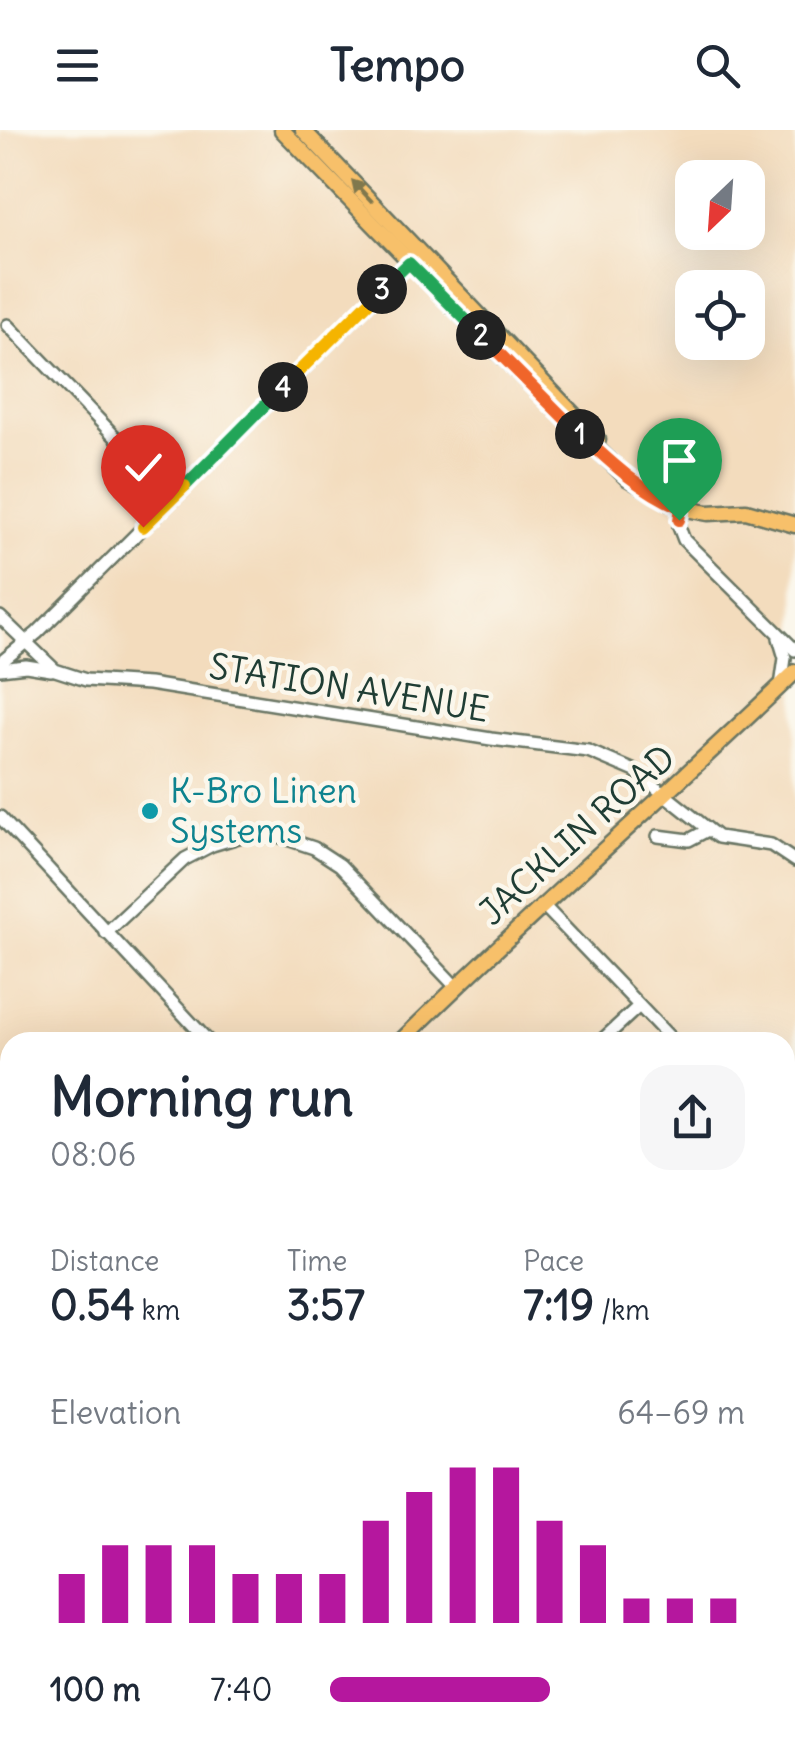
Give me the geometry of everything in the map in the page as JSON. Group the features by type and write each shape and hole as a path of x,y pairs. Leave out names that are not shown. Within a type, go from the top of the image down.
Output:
{"main road":[{"path":"282,130 415,258"},
{"path":"303,130 415,258 580,434 645,491 681,508 708,513 746,511 795,524"},
{"name":"JACKLIN ROAD","path":"410,1032 795,672"}],"street":[{"path":"2,661 26,642 415,258"},
{"path":"8,325 173,497"},
{"path":"681,508 679,527 684,540 795,650"},
{"path":"0,617 55,670"},
{"path":"777,634 786,658 780,686"},
{"name":"STATION AVENUE","path":"2,661 86,680 148,684 491,739 576,748 610,758 635,771 706,831"},
{"path":"0,816 200,1032"},
{"path":"658,836 689,840 706,831 726,839 771,845 795,862"},
{"path":"106,933 185,859 245,835 278,836 314,848 340,865 456,987"},
{"path":"542,905 664,1032"},
{"path":"611,1032 638,1006"}],"place":[{"name":"K-Bro Linen Systems","path":"150,811"}],"route":[{"path":"143,527 409,263 627,478 681,508 679,520"}]}
